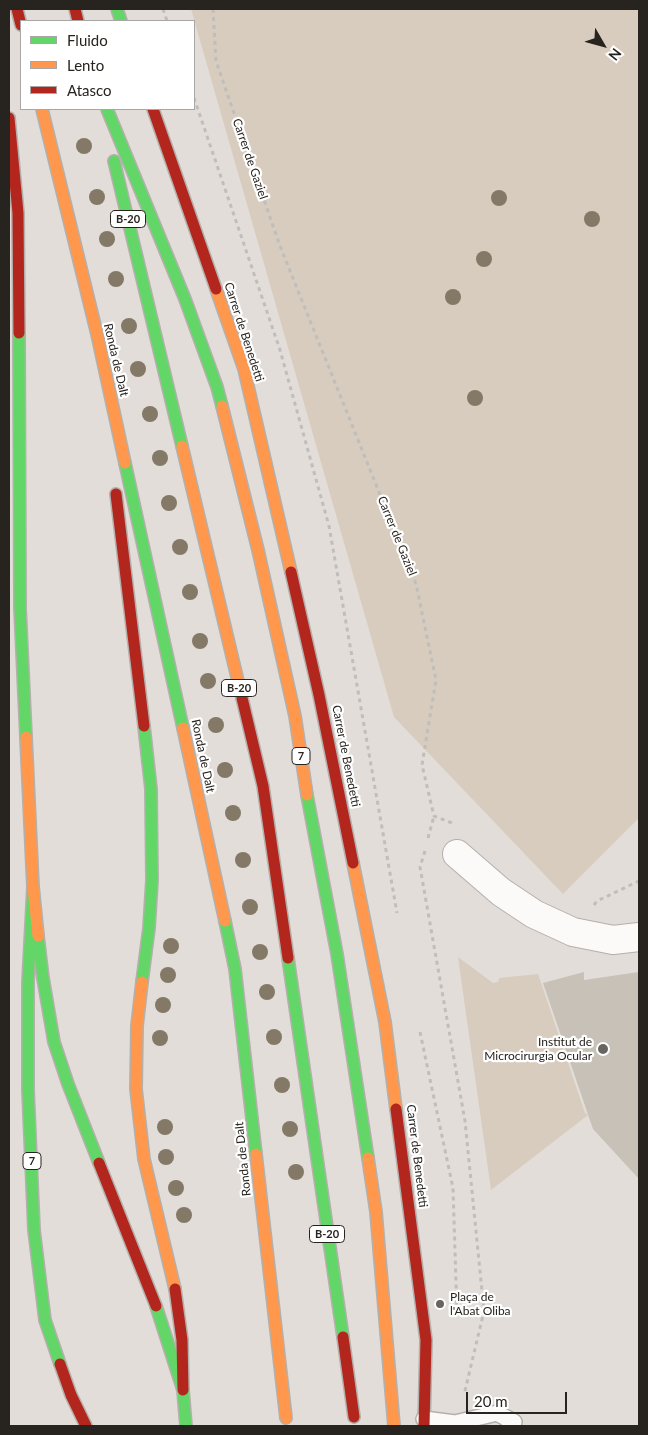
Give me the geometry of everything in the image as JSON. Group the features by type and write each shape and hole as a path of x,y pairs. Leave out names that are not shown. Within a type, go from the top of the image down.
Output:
{"main road":[{"name":"Ronda de Dalt","path":"42,110 97,334 235,969 286,1418"},
{"name":"B-20","path":"102,110 263,786 354,1417"},
{"name":"7","path":"107,110 185,299 217,387 258,550 296,716 310,817 337,954 376,1212 394,1426"},
{"name":"Carrer de Benedetti","path":"153,110 244,369 319,695 385,1022 426,1340 424,1423"},
{"path":"9,118 18,213 14,457 33,887 43,978 54,1042 68,1084 158,1312 183,1390"},
{"path":"97,334 111,453"},
{"path":"114,482 151,789 152,880 150,928 137,1026 135,1061 138,1114 144,1159 175,1285 182,1340 186,1426"},
{"name":"7","path":"33,887 28,982 28,1090 34,1230 45,1320 72,1395 86,1426"}],"street":[{"path":"457,854 501,892 534,914 573,932 613,940 639,937"}],"lane":[{"path":"424,1423 455,1423 497,1413 514,1422 509,1426"}],"path":[{"name":"Carrer de Gaziel","path":"213,9 216,61 280,246 416,584 436,680 422,765 434,816"},
{"path":"427,842 434,816 470,830 457,854"},
{"path":"425,850 420,867 465,1121 484,1311 462,1403"},
{"path":"593,906 597,901 639,881"}],"shaded area":[{"path":"191,9 639,9 639,818 563,894 394,717"},
{"path":"458,957 493,983 498,982 499,978 538,974 585,1113 588,1115 491,1190"}],"building":[{"name":"Institut de Microcirurgia Ocular","path":"584,972 584,980 639,972 639,1179 593,1129 543,983"}],"traffic: fast":[{"path":"117,9 121,20"},
{"path":"107,110 185,299 222,406"},
{"path":"114,161 182,446"},
{"path":"19,333 20,608 26,737"},
{"path":"125,463 183,728"},
{"path":"142,982 149,928 152,880 151,789 144,726"},
{"path":"307,795 337,954 368,1158"},
{"path":"33,887 28,982 28,1090 34,1230 45,1320 60,1364"},
{"path":"225,921 235,969 256,1154"},
{"path":"38,936 54,1042 68,1084 99,1163"},
{"path":"288,958 343,1337"},
{"path":"156,1306 183,1390 186,1426"}],"traffic: slow":[{"path":"42,110 97,334 125,463"},
{"path":"216,289 244,369 291,572"},
{"path":"222,406 258,550 295,716 307,795"},
{"path":"182,446 242,698"},
{"path":"183,728 225,921"},
{"path":"26,737 33,887 38,936"},
{"path":"353,863 385,1022 396,1109"},
{"path":"142,982 137,1026 136,1089 144,1159 175,1289"},
{"path":"256,1154 286,1418"},
{"path":"368,1158 376,1212 394,1426"}],"traffic: jam":[{"path":"17,9 20,21"},
{"path":"75,9 78,20"},
{"path":"153,110 216,289"},
{"path":"9,118 18,213 19,333"},
{"path":"116,494 144,726"},
{"path":"291,572 319,695 353,863"},
{"path":"242,698 263,786 288,958"},
{"path":"396,1109 426,1340 424,1426"},
{"path":"99,1163 156,1306"},
{"path":"175,1289 182,1340 183,1390"},
{"path":"343,1337 354,1417"},
{"path":"60,1364 71,1395 86,1426"}],"place":[{"name":"Institut de Microcirurgia Ocular","path":"603,1049"},
{"name":"Plaça de l'Abat Oliba","path":"440,1304"}]}
